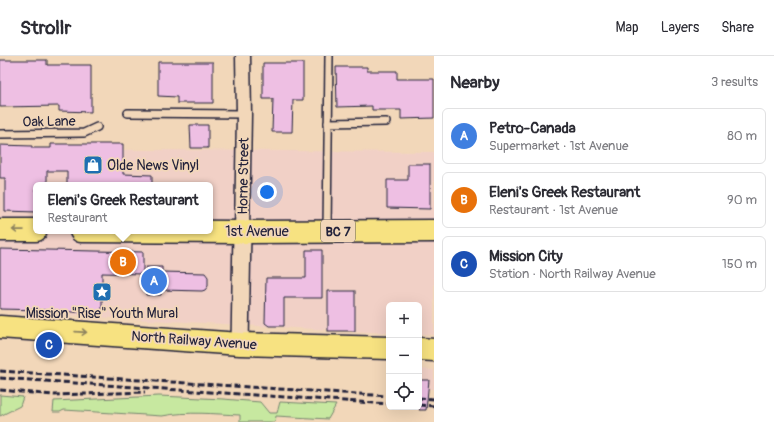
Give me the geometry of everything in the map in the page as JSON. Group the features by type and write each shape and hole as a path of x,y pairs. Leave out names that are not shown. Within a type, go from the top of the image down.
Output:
{"main road":[{"path":"0,230 33,230"},
{"name":"1st Avenue","path":"213,232 434,231"},
{"name":"North Railway Avenue","path":"0,327 240,344 386,348"},
{"path":"422,349 434,350"}],"street":[{"name":"Horne Street","path":"240,344 244,114 243,56"}],"lane":[{"path":"327,231 329,56"},
{"path":"128,113 244,114"},
{"path":"328,123 386,122"},
{"name":"Oak Lane","path":"0,134 84,133 97,127"}],"shaded area":[{"path":"0,149 434,152 434,335 422,334 422,302 386,302 386,333 94,317 0,310"},
{"path":"422,369 434,370 434,389 428,389 428,380 422,380"}],"green space":[{"path":"0,395 23,397 20,406 0,416"},
{"path":"159,396 260,402 269,413 277,413 280,402 336,405 328,419 276,416 275,422 240,422 240,415 191,413 162,416 64,410 60,412 53,412 54,401"}],"building":[{"path":"0,60 47,60 47,65 91,65 91,112 59,111 59,106 0,107"},
{"path":"158,62 213,62 213,103 177,103 177,97 158,96"},
{"path":"263,63 303,63 303,100 293,100 292,132 272,132 273,99 263,99"},
{"path":"336,67 367,67 367,71 397,71 397,79 434,79 434,118 401,119 401,110 372,110 372,106 337,107"},
{"path":"190,125 208,125 208,148 191,148"},
{"path":"51,144 123,144 123,174 152,175 152,182 67,182 67,171 47,171 47,182 33,182 33,212 5,211 5,178 0,178 0,145 51,148"},
{"path":"408,164 430,164 430,209 387,208 387,180 408,180"},
{"path":"0,249 143,252 143,274 102,273 102,314 0,309"},
{"path":"306,250 322,250 322,298 284,298 284,326 269,326 265,323 266,278 306,278"},
{"path":"146,267 162,267 162,272 205,273 208,277 208,286 202,291 161,290 161,295 146,295"},
{"path":"328,291 355,291 355,331 328,331"},
{"path":"422,380 429,380 426,410 422,410"}],"railway":[{"path":"0,371 386,396"},
{"path":"0,378 386,404"},
{"path":"0,390 54,395 145,392"},
{"path":"422,398 434,399"},
{"path":"422,405 434,406"}],"place":[{"name":"Olde News Vinyl","path":"93,165"},
{"name":"Eleni's Greek Restaurant","path":"123,262"},
{"name":"Petro-Canada","path":"154,281"},
{"name":"Mission \"Rise\" Youth Mural","path":"102,292"},
{"name":"Mission City","path":"49,345"}]}
